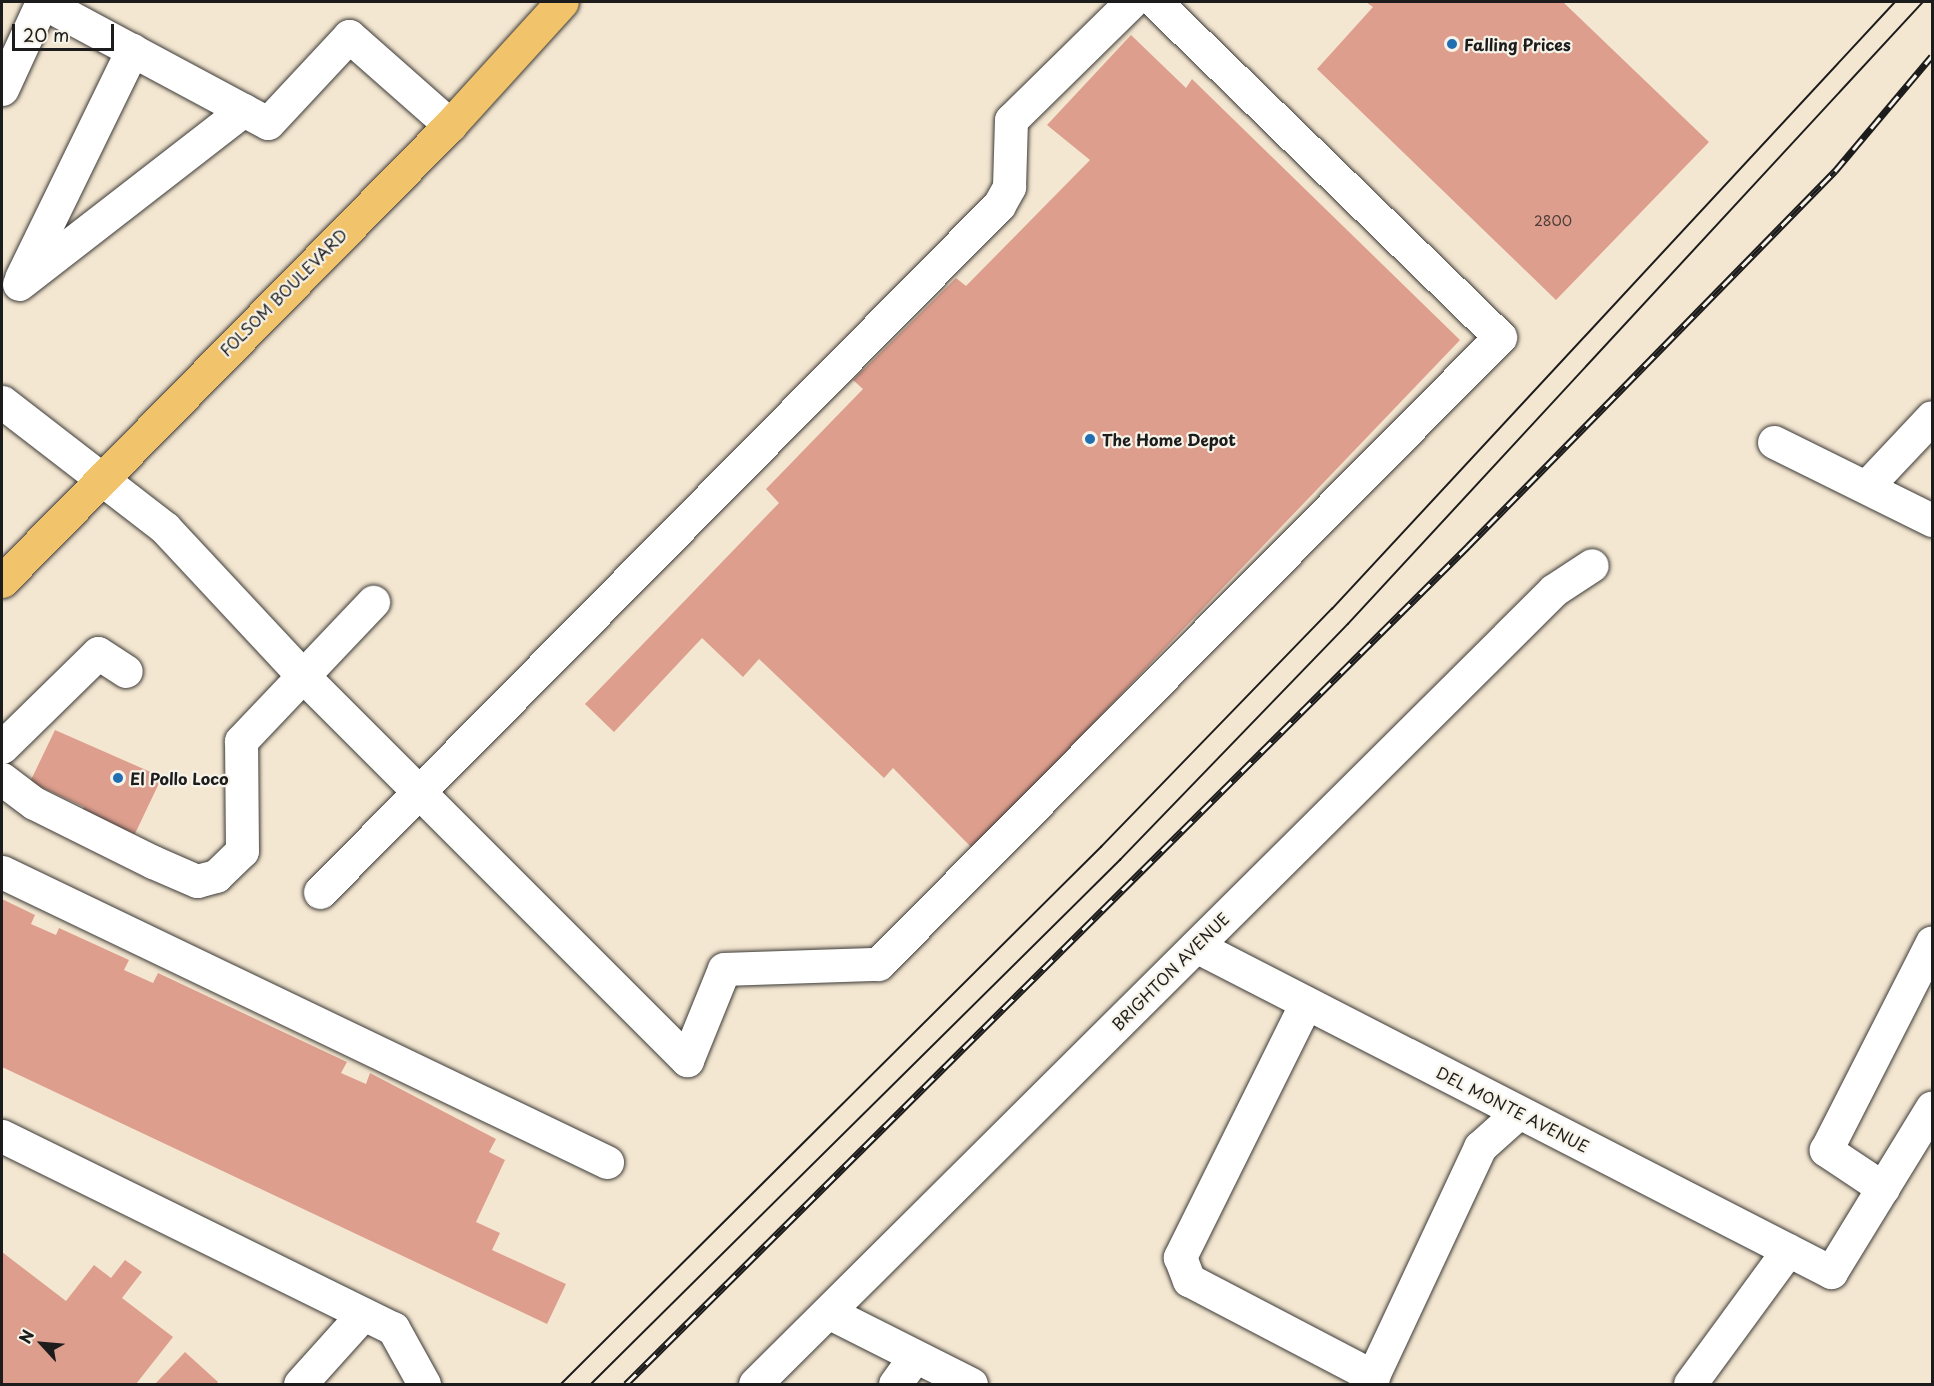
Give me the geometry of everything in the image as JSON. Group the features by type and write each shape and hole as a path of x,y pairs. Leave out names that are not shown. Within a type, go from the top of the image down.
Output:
{"main road":[{"name":"FOLSOM BOULEVARD","path":"2,581 99,478 450,125 557,3"}],"street":[{"path":"2,89 42,2 268,123 349,36 450,125"},
{"path":"320,892 999,205 1009,187 1011,120 1131,2"},
{"path":"2,402 165,528 304,676 687,1060 724,969 878,964 1500,337 1155,2"},
{"path":"132,50 19,284 243,110"},
{"path":"1866,488 1932,417"},
{"path":"1774,442 1932,520"},
{"name":"BRIGHTON AVENUE","path":"755,1384 1554,590 1592,565"},
{"path":"2,779 34,803 197,881 216,876 242,851 241,741 373,602"},
{"path":"2,747 98,653 126,672"},
{"path":"2,872 607,1162"},
{"path":"1932,942 1826,1150 1883,1188 1932,1107"},
{"name":"DEL MONTE AVENUE","path":"1196,946 1831,1272 1883,1188"},
{"path":"1306,1003 1180,1257 1189,1280 1371,1380 1480,1147 1519,1112"},
{"path":"2,1136 393,1328 424,1384"},
{"path":"1690,1384 1754,1291 1788,1250"},
{"path":"828,1312 971,1384"},
{"path":"300,1384 363,1314"},
{"path":"895,1384 915,1356"}],"building":[{"path":"1366,2 1563,2 1709,142 1556,300 1317,69 1373,7"},
{"name":"The Home Depot","path":"1131,35 1186,88 1192,79 1460,340 973,849 893,768 884,778 759,659 743,677 702,638 614,732 585,704 779,503 766,489 863,389 853,380 956,278 966,286 1090,160 1047,125"},
{"path":"55,730 162,777 132,840 80,815 84,807 30,782"},
{"path":"2,899 35,915 31,924 56,935 59,928 129,960 124,970 153,983 158,973 347,1062 341,1073 366,1084 370,1073 496,1139 489,1152 505,1160 476,1222 500,1233 492,1250 566,1284 547,1324 2,1067"},
{"path":"2,1252 66,1301 94,1265 111,1278 125,1260 142,1272 122,1298 173,1337 136,1384 2,1384"},
{"path":"185,1352 218,1382 216,1384 155,1384"}],"tram line":[{"path":"561,1384 1101,847 1332,609 1895,2"},
{"path":"591,1384 1120,860 1348,624 1923,2"}],"railway":[{"path":"626,1384 1468,546 1835,171 1932,56"}],"place":[{"name":"Falling Prices","path":"1452,44"},
{"name":"The Home Depot","path":"1090,439"},
{"name":"El Pollo Loco","path":"118,778"}]}
